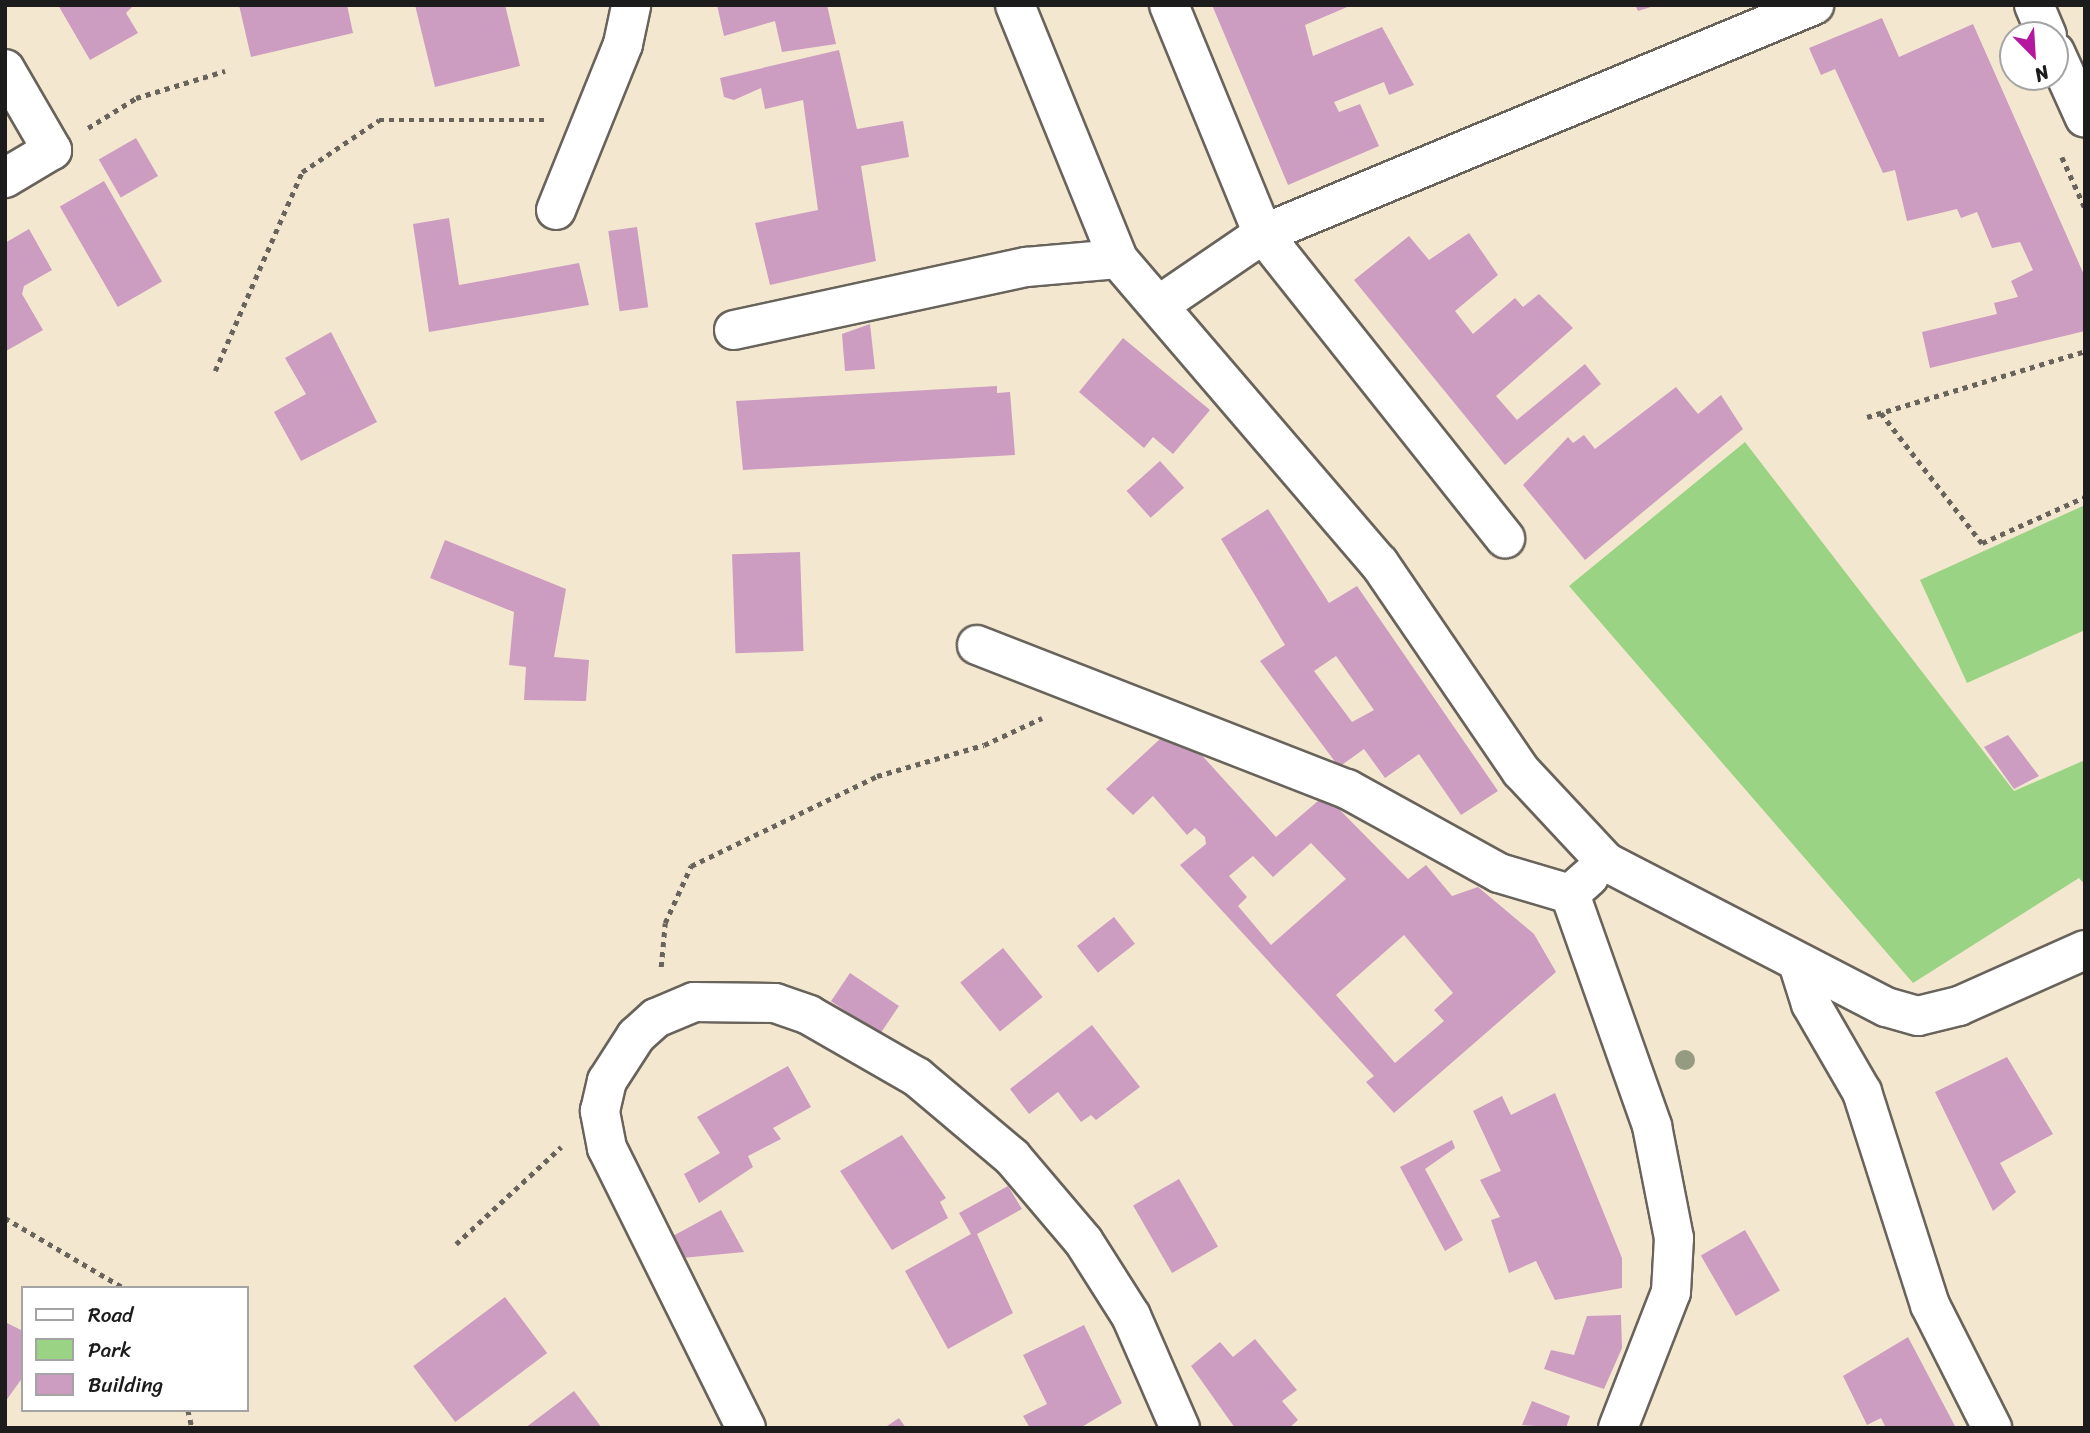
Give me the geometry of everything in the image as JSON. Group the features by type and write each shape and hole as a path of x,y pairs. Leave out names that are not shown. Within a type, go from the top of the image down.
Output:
{"street":[{"path":"556,210 592,121 631,5"},
{"path":"1015,5 1118,259 1378,563 1521,771 1606,862 1798,963 1918,1016 1959,1006 2085,950"},
{"path":"1169,5 1263,234 1505,538"},
{"path":"1159,305 1263,234 1814,5"},
{"path":"2034,5 2041,21"},
{"path":"5,69 52,150 5,177"},
{"path":"2069,83 2085,118"},
{"path":"734,330 1026,267 1118,259"},
{"path":"977,645 1093,694 1347,789 1478,863 1570,894"},
{"path":"1570,894 1606,862"},
{"path":"1570,894 1651,1126 1674,1238 1671,1292 1618,1428"},
{"path":"1798,963 1811,1004 1862,1092 1930,1306 1992,1428"},
{"path":"746,1428 607,1148 600,1111 607,1081 656,1018 694,1002 775,1003 917,1077 1012,1157 1084,1242 1131,1316 1180,1428"}],"path":[{"path":"52,150 136,98 225,71"},
{"path":"215,371 302,172 368,128 379,121 592,121"},
{"path":"1867,417 2085,351"},
{"path":"1881,413 1982,543 2085,497"},
{"path":"656,1018 665,923 691,866 877,776 984,745 1093,694"},
{"path":"456,1244 600,1111"},
{"path":"5,1218 121,1286"}],"green space":[{"path":"1745,442 2014,791 2085,760 2085,885 2079,878 1913,983 1569,586"},
{"path":"2085,505 2085,630 1967,683 1920,580"}],"building":[{"path":"58,5 134,5 126,13 138,33 90,60"},
{"path":"239,5 347,5 353,33 251,57"},
{"path":"415,5 505,5 520,66 435,87"},
{"path":"717,5 827,5 836,44 782,52 775,21 724,36"},
{"path":"1212,5 1352,5 1305,25 1313,56 1382,27 1414,85 1389,95 1384,82 1334,102 1339,112 1360,104 1379,146 1288,185"},
{"path":"1635,5 1654,5 1654,6 1638,11"},
{"path":"1882,18 1899,57 1973,24 1999,83 1999,91 2003,91 2085,277 2085,331 1930,368 1922,332 1997,314 1994,303 2018,297 2011,281 2033,270 2020,242 1992,248 1977,212 1961,218 1957,209 1907,221 1895,170 1883,173 1835,69 1821,75 1809,48"},
{"path":"839,50 857,129 903,121 909,157 861,166 876,261 770,285 755,223 818,210 803,100 765,109 761,88 734,100 724,97 720,78"},
{"path":"136,138 158,176 121,198 99,160"},
{"path":"104,181 162,281 118,307 60,206"},
{"path":"449,218 459,285 579,263 589,305 429,332 413,224"},
{"path":"637,227 648,307 620,311 608,231"},
{"path":"29,229 52,270 24,286 22,294 43,330 6,351 5,243"},
{"path":"1469,233 1498,275 1455,311 1473,334 1515,298 1523,307 1539,294 1573,328 1496,396 1517,420 1585,364 1601,384 1505,465 1354,280 1409,236 1429,260"},
{"path":"870,324 875,369 845,371 842,334"},
{"path":"331,332 377,422 301,461 274,412 306,394 285,358"},
{"path":"1123,338 1210,410 1173,454 1153,437 1144,448 1079,392"},
{"path":"997,386 997,393 1010,392 1015,455 743,470 736,401"},
{"path":"1676,387 1698,414 1721,395 1743,429 1585,560 1523,485 1568,437 1573,443 1584,435 1595,449"},
{"path":"1160,461 1184,488 1151,518 1127,491"},
{"path":"1268,509 1329,603 1357,586 1498,791 1461,815 1419,754 1385,778 1364,749 1339,767 1260,661 1285,645 1221,539","holes":["1336,656 1374,710 1352,722 1314,671"]},
{"path":"445,540 566,589 554,657 589,660 586,701 524,700 526,667 509,665 514,612 430,578"},
{"path":"800,552 803,651 735,653 732,554"},
{"path":"2008,735 2039,776 2014,789 1984,747"},
{"path":"1160,739 1197,750 1276,837 1325,795 1408,879 1426,865 1452,896 1478,887 1534,934 1556,972 1394,1113 1366,1082 1374,1076 1180,865 1206,844 1205,837 1195,828 1187,835 1153,796 1133,815 1106,789","holes":["1311,843 1346,879 1271,945 1238,906 1247,897 1229,876 1253,856 1273,877","1404,935 1453,993 1434,1010 1444,1021 1395,1063 1336,995"]},
{"path":"1114,917 1135,944 1098,973 1077,946"},
{"path":"1003,948 1043,997 1000,1032 960,983"},
{"path":"850,973 899,1006 880,1034 831,1001"},
{"path":"1092,1025 1140,1087 1096,1120 1091,1115 1081,1122 1058,1092 1029,1114 1010,1089"},
{"path":"2007,1057 2053,1134 2000,1163 2016,1192 1993,1211 1935,1092"},
{"path":"788,1066 811,1107 773,1128 781,1139 748,1156 753,1167 699,1203 684,1174 720,1153 697,1117"},
{"path":"1555,1093 1622,1258 1622,1288 1555,1300 1536,1261 1509,1273 1491,1220 1500,1217 1480,1180 1501,1171 1473,1111 1502,1096 1511,1115"},
{"path":"902,1135 946,1198 940,1202 948,1218 892,1250 840,1171"},
{"path":"1452,1140 1455,1148 1425,1169 1463,1240 1445,1251 1400,1167"},
{"path":"1179,1179 1218,1247 1172,1273 1133,1206"},
{"path":"1008,1186 1022,1209 977,1234 1013,1313 948,1349 905,1271 971,1234 959,1213"},
{"path":"721,1210 744,1252 682,1258 671,1237"},
{"path":"1745,1230 1780,1291 1736,1316 1701,1256"},
{"path":"505,1297 547,1353 455,1422 413,1366"},
{"path":"1621,1315 1622,1348 1604,1389 1544,1369 1551,1350 1574,1355 1587,1316"},
{"path":"5,1322 21,1330 21,1380 5,1402"},
{"path":"1084,1325 1122,1403 1080,1428 1030,1428 1023,1416 1047,1404 1023,1355"},
{"path":"1908,1337 1956,1428 1886,1428 1881,1418 1867,1425 1843,1376"},
{"path":"1255,1339 1297,1390 1282,1401 1298,1420 1289,1428 1235,1428 1191,1366 1220,1342 1233,1357"},
{"path":"574,1391 602,1428 525,1428"},
{"path":"1532,1401 1570,1416 1566,1428 1522,1425"},
{"path":"899,1418 906,1428 884,1428"}]}
